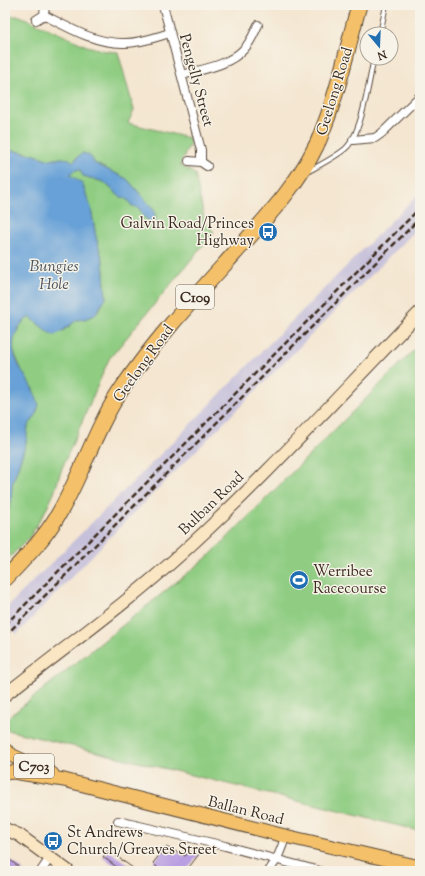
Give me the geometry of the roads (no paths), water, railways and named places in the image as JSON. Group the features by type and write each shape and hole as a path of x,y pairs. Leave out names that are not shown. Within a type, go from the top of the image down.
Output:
{"highway":[{"name":"Geelong Road","path":"5,579 30,553 57,516 98,431 120,392 145,355 276,207 297,178 317,146 344,66 359,5"}],"main road":[{"name":"Ballan Road","path":"5,750 13,756 64,780"},
{"name":"Ballan Road","path":"5,772 64,780 285,836 420,867"}],"street":[{"path":"44,15 45,5"},
{"name":"Pengelly Street","path":"163,5 204,164 189,161"},
{"path":"36,20 44,15"},
{"path":"44,15 90,37 114,42 140,41 170,33"},
{"path":"182,75 227,61 235,57 245,49 258,25"},
{"path":"353,140 375,138 420,96"},
{"name":"Bulban Road","path":"5,695 132,596 182,554 268,470 420,312"},
{"path":"5,820 19,835 62,869"},
{"path":"118,821 225,846 320,871"},
{"path":"5,829 19,835"},
{"path":"269,871 283,848 285,836"},
{"path":"41,871 50,858"}],"lane":[{"path":"382,26 386,5"},
{"path":"297,178 345,149 353,140 361,116 372,66"}],"water":[{"name":"Bungies Hole","path":"5,149 35,155 50,160 61,158 70,159 73,162 82,153 88,155 94,163 127,179 154,210 156,223 150,222 142,215 140,209 131,205 128,200 119,196 104,182 83,176 80,169 73,171 70,175 82,183 91,208 96,237 103,261 106,298 95,315 77,320 61,332 54,335 30,317 25,320 16,333 13,348 17,362 33,390 39,405 35,417 28,426 26,443 12,485 11,502 8,511 5,514 5,443 9,421 5,414"}],"railway":[{"path":"5,625 420,208"},
{"path":"5,636 420,218"}],"place":[{"name":"Galvin Road/Princes Highway","path":"268,232"},
{"name":"Werribee Racecourse","path":"299,580"},
{"name":"St Andrews Church/Greaves Street","path":"53,841"}]}
